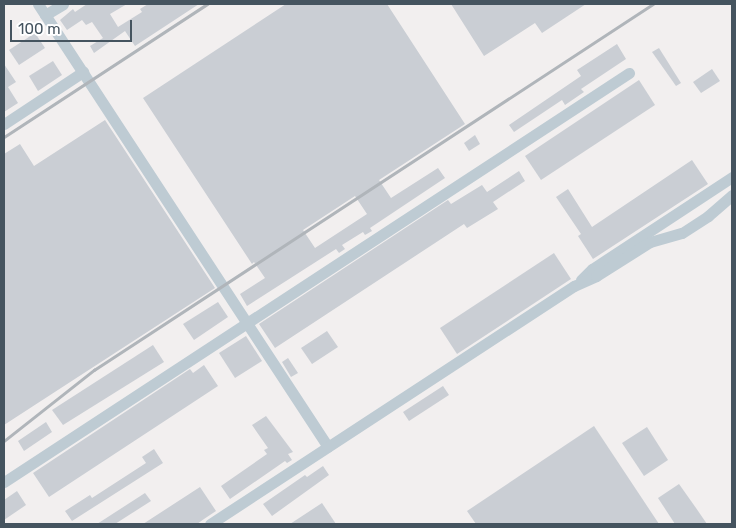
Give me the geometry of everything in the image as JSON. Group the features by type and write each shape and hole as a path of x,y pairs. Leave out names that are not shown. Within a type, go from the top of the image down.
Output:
{"street":[{"path":"38,4 248,322 328,447"},
{"path":"45,15 63,4"},
{"path":"4,124 83,72"},
{"path":"4,482 629,73"},
{"path":"210,524 594,273 732,176"},
{"path":"594,273 650,242 682,233 714,212 732,195"}],"building":[{"path":"87,4 127,4 110,14 118,27 142,12 140,9 148,4 199,4 135,46 125,31 94,53 90,46 103,38 92,22 86,25 82,20 67,30 60,20 73,9 75,12"},
{"path":"286,4 387,4 465,124 379,180 391,198 438,168 445,178 370,228 372,231 365,235 363,232 342,245 345,249 339,253 336,249 247,306 240,294 265,278 254,262 252,264 143,98","holes":["355,196 367,214 315,248 303,230"]},
{"path":"451,4 586,4 542,33 535,23 484,56"},
{"path":"35,33 45,48 19,65 9,50"},
{"path":"617,44 626,59 581,89 584,92 565,105 562,100 514,132 509,125 581,76 577,70"},
{"path":"659,48 681,83 676,86 652,52"},
{"path":"53,61 62,75 38,91 29,76"},
{"path":"4,64 16,82 8,87 18,103 4,112"},
{"path":"712,69 720,81 701,93 693,82"},
{"path":"639,80 655,105 541,180 525,156"},
{"path":"105,120 215,288 4,425 4,154 20,144 34,166"},
{"path":"475,135 480,144 469,151 464,143"},
{"path":"692,160 708,184 593,259 578,236 581,234 556,197 568,189 592,227"},
{"path":"519,171 525,181 493,202 498,209 467,228 464,224 275,348 259,324 448,200 451,204 482,185 487,192"},
{"path":"554,253 571,279 457,354 440,328"},
{"path":"218,302 228,317 194,340 183,324"},
{"path":"327,331 338,347 312,364 301,348"},
{"path":"246,336 262,361 235,378 219,353"},
{"path":"153,345 164,362 63,425 52,410"},
{"path":"288,358 298,373 291,377 282,362"},
{"path":"204,365 218,386 49,497 33,473 190,369 193,373"},
{"path":"443,386 449,395 409,421 403,412"},
{"path":"266,416 293,452 288,454 292,460 287,463 285,461 230,499 221,486 267,454 264,450 268,448 252,425"},
{"path":"46,422 52,432 24,451 18,441"},
{"path":"594,426 659,524 476,524 467,511"},
{"path":"647,427 668,460 644,476 622,443"},
{"path":"154,449 163,463 72,521 65,511 90,495 92,498 146,463 142,457"},
{"path":"323,466 329,475 272,516 263,504 305,475 307,477"},
{"path":"679,484 707,524 675,524 658,498"},
{"path":"200,487 216,511 197,524 143,524"},
{"path":"17,491 26,505 4,520 4,500"},
{"path":"145,493 151,501 115,524 97,524"},
{"path":"322,503 336,524 290,524"}],"railway":[{"path":"4,137 207,4"},
{"path":"4,441 94,370 653,4"}]}
